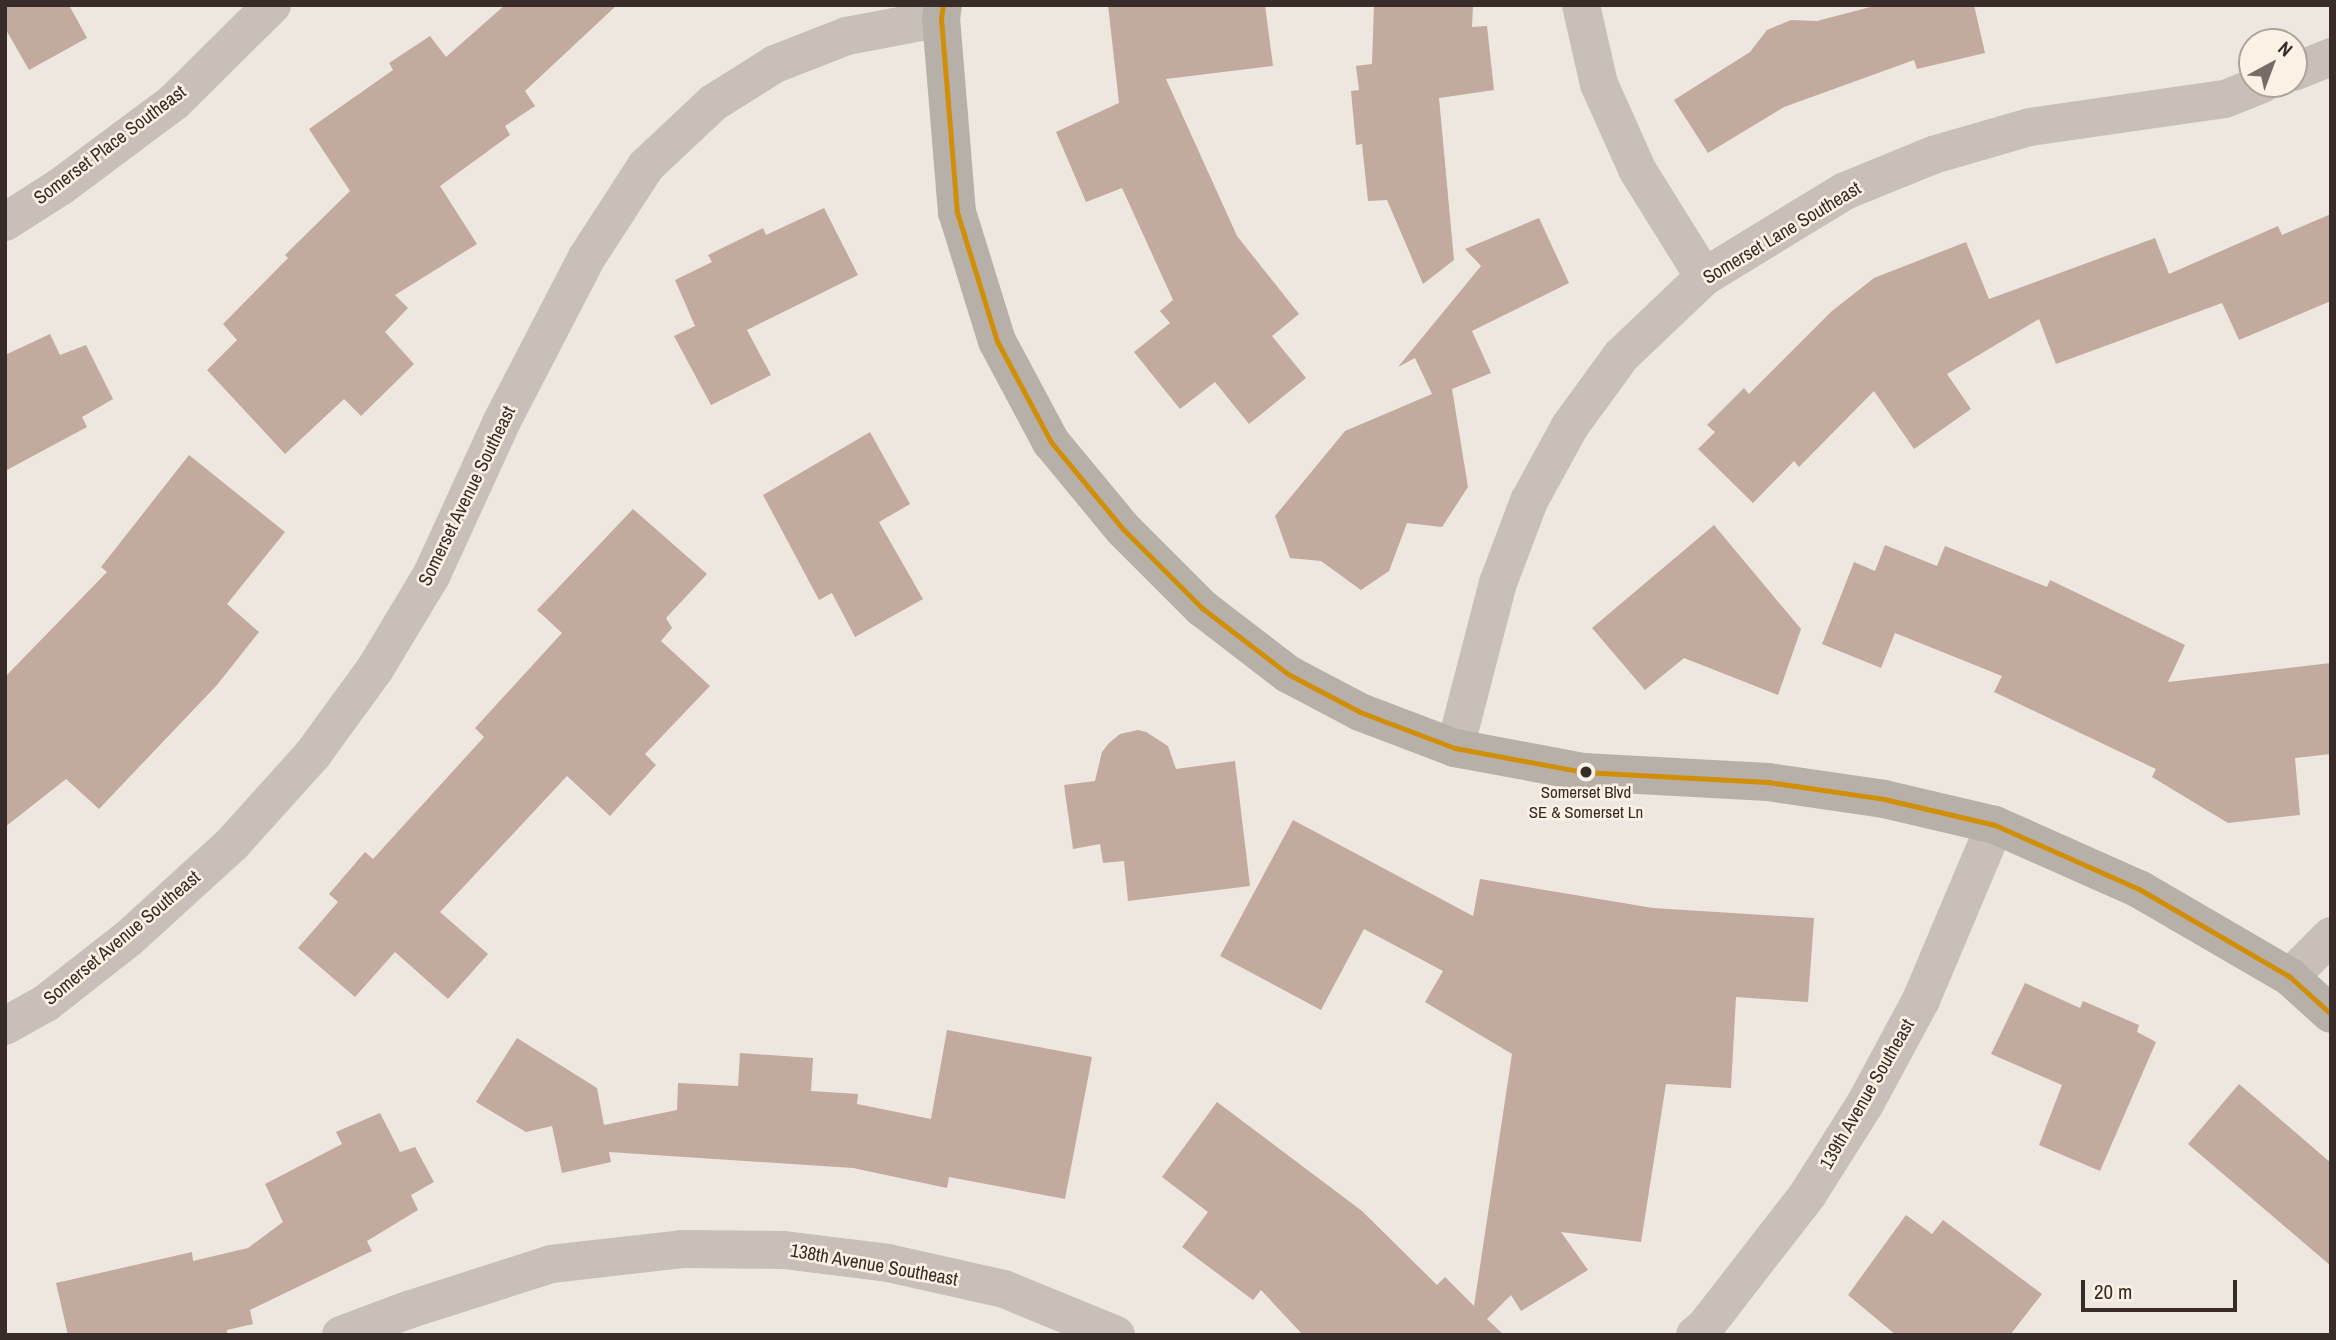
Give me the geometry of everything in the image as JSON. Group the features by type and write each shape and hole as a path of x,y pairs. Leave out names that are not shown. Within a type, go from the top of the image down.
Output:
{"street":[{"name":"Somerset Place Southeast","path":"5,222 60,187 174,102 272,5"},
{"path":"1581,5 1599,84 1638,171 1704,276"},
{"path":"942,11 957,212 997,341 1051,442 1124,529 1202,608 1288,674 1360,712 1455,748 1583,772 1768,782 1871,797 1995,825 2139,889 2290,977 2331,1014"},
{"name":"Somerset Avenue Southeast","path":"5,1026 46,1003 129,938 233,843 313,754 375,669 432,574 502,421 587,257 646,166 713,103 775,64 847,36 942,11"},
{"path":"2308,66 2331,57"},
{"name":"Somerset Lane Southeast","path":"1455,748 1498,583 1529,501 1570,426 1621,356 1704,276 1845,191 1933,155 2029,127 2225,99 2238,94"},
{"name":"139th Avenue Southeast","path":"1704,1332 1808,1194 1865,1104 1921,1000 1995,825"},
{"path":"2290,977 2331,936"},
{"name":"138th Avenue Southeast","path":"341,1335 408,1310 551,1264 682,1249 707,1249 783,1250 888,1263 1004,1289 1116,1335"}],"building":[{"path":"5,5 69,5 87,38 29,70 5,28"},
{"path":"505,5 617,5 525,91 535,106 505,126 510,135 440,186 477,244 395,295 408,308 385,332 414,364 361,416 344,399 285,454 207,370 237,340 223,324 288,258 285,255 350,191 309,129 393,70 389,63 430,36 446,57"},
{"path":"1108,5 1265,5 1273,66 1166,79 1237,236 1299,314 1272,336 1306,378 1249,424 1215,382 1180,409 1134,352 1170,323 1160,311 1173,300 1122,188 1086,202 1056,132 1119,103"},
{"path":"1374,5 1473,5 1472,27 1487,26 1494,90 1439,98 1454,260 1423,284 1387,200 1368,201 1362,144 1356,145 1351,91 1359,90 1356,66 1372,64"},
{"path":"1878,5 1974,5 1985,53 1917,69 1914,60 1784,107 1708,153 1674,100 1750,52 1767,30 1791,20 1817,21"},
{"path":"824,208 858,275 747,330 771,375 711,405 674,336 695,326 675,280 712,262 708,255 763,228 766,235"},
{"path":"2331,214 2331,301 2239,340 2222,303 2056,364 2039,319 1947,374 1971,409 1914,449 1874,391 1799,467 1794,461 1753,503 1698,449 1715,432 1707,425 1744,388 1749,394 1832,311 1874,278 1966,242 1989,299 2155,238 2169,274 2278,226 2282,235"},
{"path":"1539,218 1569,283 1472,331 1491,373 1452,389 1468,487 1442,527 1407,523 1389,571 1361,590 1321,561 1290,558 1275,516 1345,431 1432,394 1415,358 1398,367 1481,266 1465,249"},
{"path":"50,334 60,355 86,345 113,399 82,417 87,427 5,471 5,355"},
{"path":"870,432 910,504 879,522 923,599 855,637 832,593 819,600 763,495"},
{"path":"189,455 285,532 227,604 259,632 217,685 99,809 66,779 5,827 5,677 107,572 101,567"},
{"path":"633,509 707,574 666,618 672,628 661,641 710,686 645,754 656,765 610,816 567,776 440,912 488,954 448,999 395,952 355,997 298,948 338,902 329,894 365,852 373,859 484,737 475,728 562,633 537,610"},
{"path":"1714,525 1801,629 1778,695 1684,658 1645,690 1592,628"},
{"path":"1885,545 1937,566 1945,546 2047,587 2050,580 2185,645 2168,682 2331,663 2331,754 2295,758 2300,815 2228,823 2152,777 2156,769 1994,692 2002,676 1895,633 1881,668 1822,644 1854,562 1875,571"},
{"path":"1138,730 1168,746 1176,769 1235,761 1250,886 1128,901 1124,861 1103,863 1100,844 1073,849 1064,785 1095,781 1102,752 1109,743 1120,734"},
{"path":"1293,820 1473,916 1480,879 1653,908 1814,918 1808,1002 1736,997 1731,1088 1666,1084 1641,1242 1561,1232 1588,1270 1521,1311 1511,1295 1487,1319 1504,1335 1303,1335 1261,1290 1253,1300 1182,1247 1208,1212 1162,1177 1217,1102 1362,1211 1437,1285 1445,1277 1474,1306 1512,1054 1425,1002 1443,971 1364,929 1321,1010 1220,956"},
{"path":"2025,983 2080,1008 2083,1001 2139,1025 2137,1032 2156,1042 2100,1171 2039,1145 2062,1085 1991,1054"},
{"path":"947,1030 1092,1057 1065,1199 949,1177 947,1188 853,1168 609,1152 611,1162 562,1173 552,1126 526,1132 476,1102 517,1038 597,1088 604,1125 677,1110 678,1083 738,1086 740,1053 813,1058 811,1091 858,1094 857,1104 931,1119"},
{"path":"2239,1084 2331,1163 2331,1266 2188,1144"},
{"path":"380,1113 400,1152 415,1147 434,1182 411,1195 418,1210 367,1241 372,1251 250,1310 253,1324 227,1330 227,1335 68,1335 56,1283 192,1252 193,1261 248,1248 283,1222 265,1184 342,1144 336,1132"},
{"path":"1906,1215 1932,1234 1943,1220 2042,1294 2010,1335 1896,1335 1848,1295"}],"transit line":[{"path":"943,5 941,18 957,212 997,341 1051,442 1123,529 1202,608 1288,674 1360,712 1455,748 1583,772 1768,782 1884,799 1995,825 2139,889 2290,977 2331,1014"}],"place":[{"name":"Somerset Blvd SE & Somerset Ln","path":"1586,772"}]}
